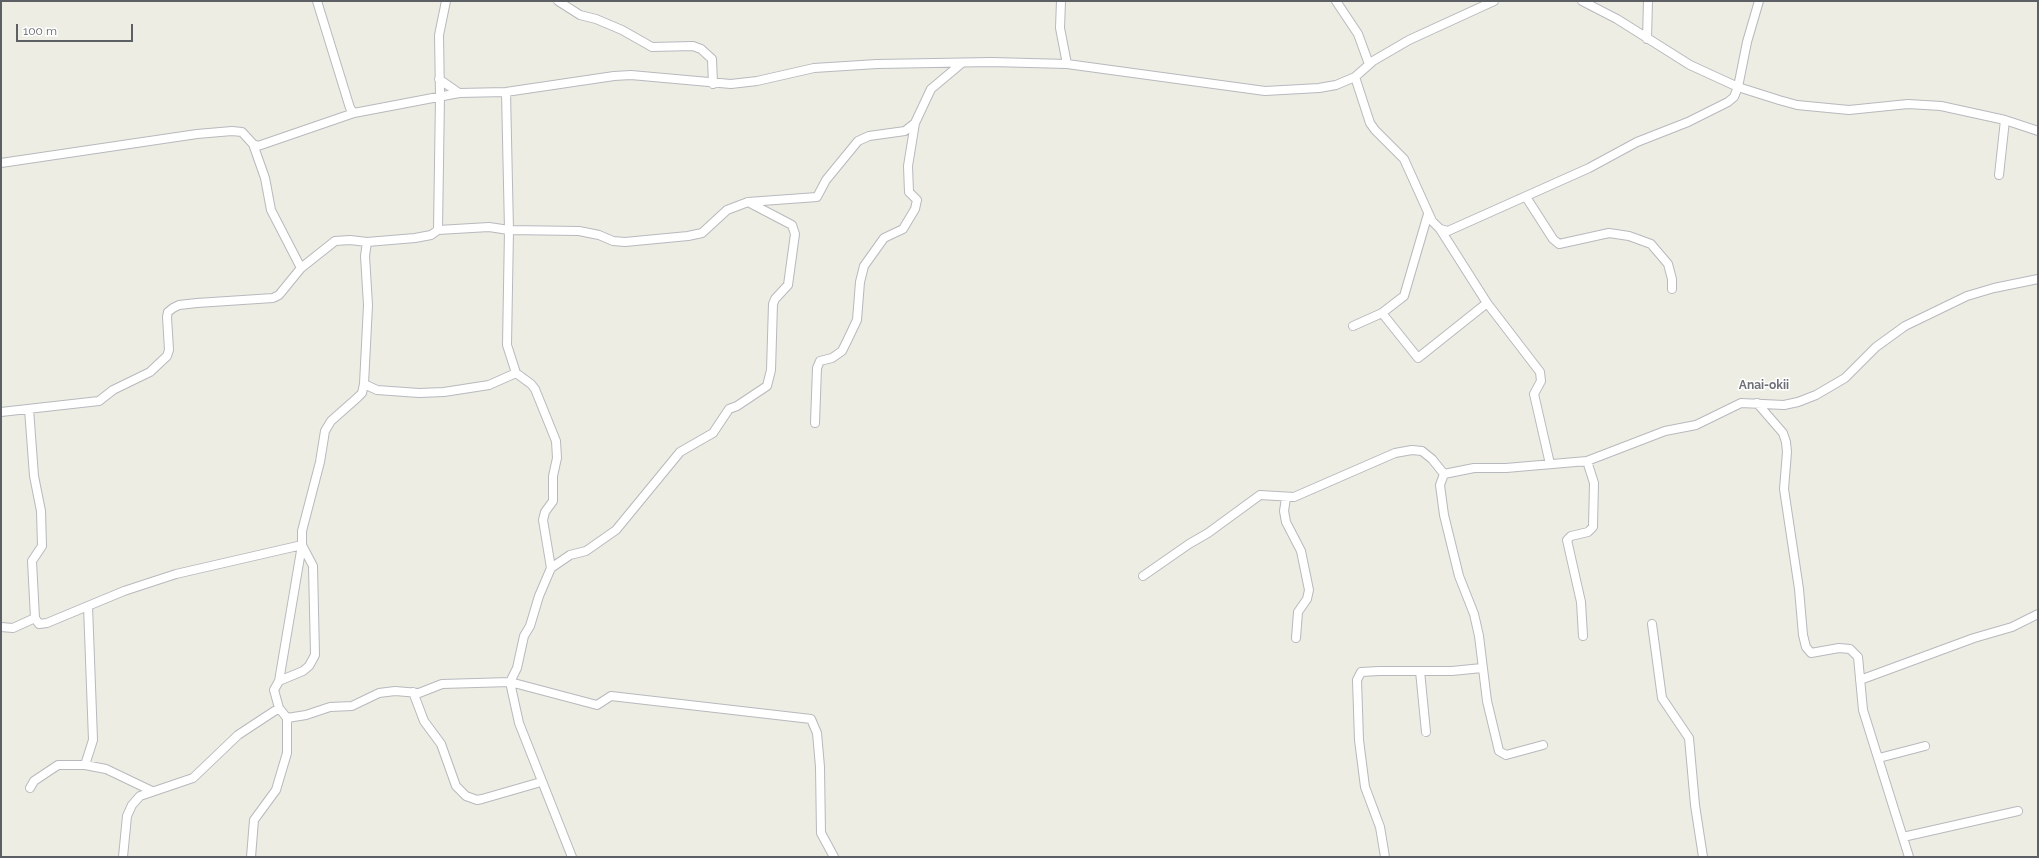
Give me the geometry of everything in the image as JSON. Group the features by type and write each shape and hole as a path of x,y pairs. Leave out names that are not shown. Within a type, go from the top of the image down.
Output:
{"street":[{"path":"318,1 350,108 354,113"},
{"path":"438,230 440,96 439,35 446,1"},
{"path":"558,1 580,15 596,19 622,30 652,47 693,46 701,49 712,59 713,84"},
{"path":"1061,1 1060,28 1067,64"},
{"path":"1336,1 1358,34 1369,64"},
{"path":"253,144 264,145 354,113 440,96 459,93 506,92 614,76 631,75 713,84 757,81 814,68 834,66 962,63 1067,64 1265,91 1319,88 1336,85 1354,77 1369,64 1409,40 1494,1"},
{"path":"1582,1 1617,19 1690,65 1738,87 1791,103 1821,108 1849,110 1908,104 1948,107 2005,120 2038,131"},
{"path":"1647,39 1648,1"},
{"path":"1440,229 1448,231 1457,228 1590,168 1637,142 1719,108 1734,97 1738,87 1747,42 1759,1"},
{"path":"815,423 816,368 820,361 832,358 842,351 848,341 857,320 860,282 864,266 884,238 903,229 915,209 917,200 909,192 908,166 915,123 931,89 962,63"},
{"path":"1354,77 1370,123 1404,159 1428,214 1440,229 1487,303 1540,372 1541,381 1534,394 1550,464"},
{"path":"439,79 459,93"},
{"path":"506,92 509,230 507,345 516,373 531,384 534,389 556,441 557,458 553,476 553,501 545,512 543,520 551,568"},
{"path":"1999,175 2005,120"},
{"path":"1,412 99,401 113,390 150,372 167,356 169,350 167,317 168,312 173,308 179,305 197,303 273,298 279,294 301,268 335,241 350,240 368,242 415,238 431,235 438,230 489,226 509,230 584,231 613,241 625,242 688,236 702,233 727,210 748,202 819,196 826,180 858,141 869,136 902,132 915,123"},
{"path":"1,163 197,134 232,131 242,132 253,144 265,178 272,210 301,268"},
{"path":"1526,196 1553,239 1559,244 1609,233 1629,236 1651,244 1668,264 1672,279 1672,289"},
{"path":"572,857 541,782 519,723 510,682 517,668 524,636 530,626 539,596 551,568 570,555 586,551 616,530 680,452 713,433 729,409 738,406 767,386 771,370 773,304 775,299 788,285 795,234 792,225 748,202"},
{"path":"1353,326 1382,313 1404,296 1428,214"},
{"path":"251,857 254,820 276,790 287,753 287,718 279,708 274,690 279,681 306,513 320,462 325,431 331,421 362,393 364,384 368,305 365,256 368,242"},
{"path":"1444,474 1474,468 1506,468 1587,461 1665,431 1696,425 1741,403 1791,404 1816,395 1845,378 1876,347 1904,326 1967,296 1994,288 2038,279"},
{"path":"1382,313 1418,358 1487,303"},
{"path":"364,384 377,390 419,393 444,392 488,384 516,373"},
{"path":"1757,403 1783,433 1786,442 1788,452 1784,489 1799,589 1803,635 1806,647 1811,653 1839,648 1850,649 1858,657 1863,710 1909,857"},
{"path":"29,409 34,476 41,511 42,541 41,550 32,561 36,623 42,624 124,591 176,574 302,545"},
{"path":"1143,576 1189,544 1213,530 1257,497 1262,495 1286,498 1299,496 1351,472 1403,451 1422,451 1432,459 1444,474"},
{"path":"1583,636 1581,602 1567,540 1571,536 1588,532 1593,527 1594,483 1587,461"},
{"path":"1444,474 1440,491 1444,515 1459,576 1474,614 1479,636 1488,706 1500,751 1506,755 1543,745"},
{"path":"1286,498 1284,511 1286,522 1302,551 1309,590 1308,599 1298,612 1296,638"},
{"path":"279,681 303,671 309,666 315,655 313,566 302,545"},
{"path":"85,765 93,740 88,606"},
{"path":"1860,680 1974,638 2012,626 2038,614"},
{"path":"1,627 13,628 35,618"},
{"path":"1652,624 1662,698 1689,738 1695,805 1703,857"},
{"path":"1385,857 1380,827 1365,787 1359,740 1357,680 1361,672 1482,668"},
{"path":"1420,671 1426,732"},
{"path":"287,718 306,715 330,707 352,706 379,693 419,693 442,684 510,682 597,705 611,696 811,719 817,733 820,767 822,833 834,857"},
{"path":"412,692 424,721 441,744 456,786 466,796 477,800 541,782"},
{"path":"123,857 126,823 129,810 140,796 193,778 238,736 279,708"},
{"path":"1879,758 1924,746"},
{"path":"30,788 34,781 58,765 85,765 106,770 152,791"},
{"path":"1903,837 2018,810"}],"district":[{"name":"Anai-okii","path":"1764,385"}]}
